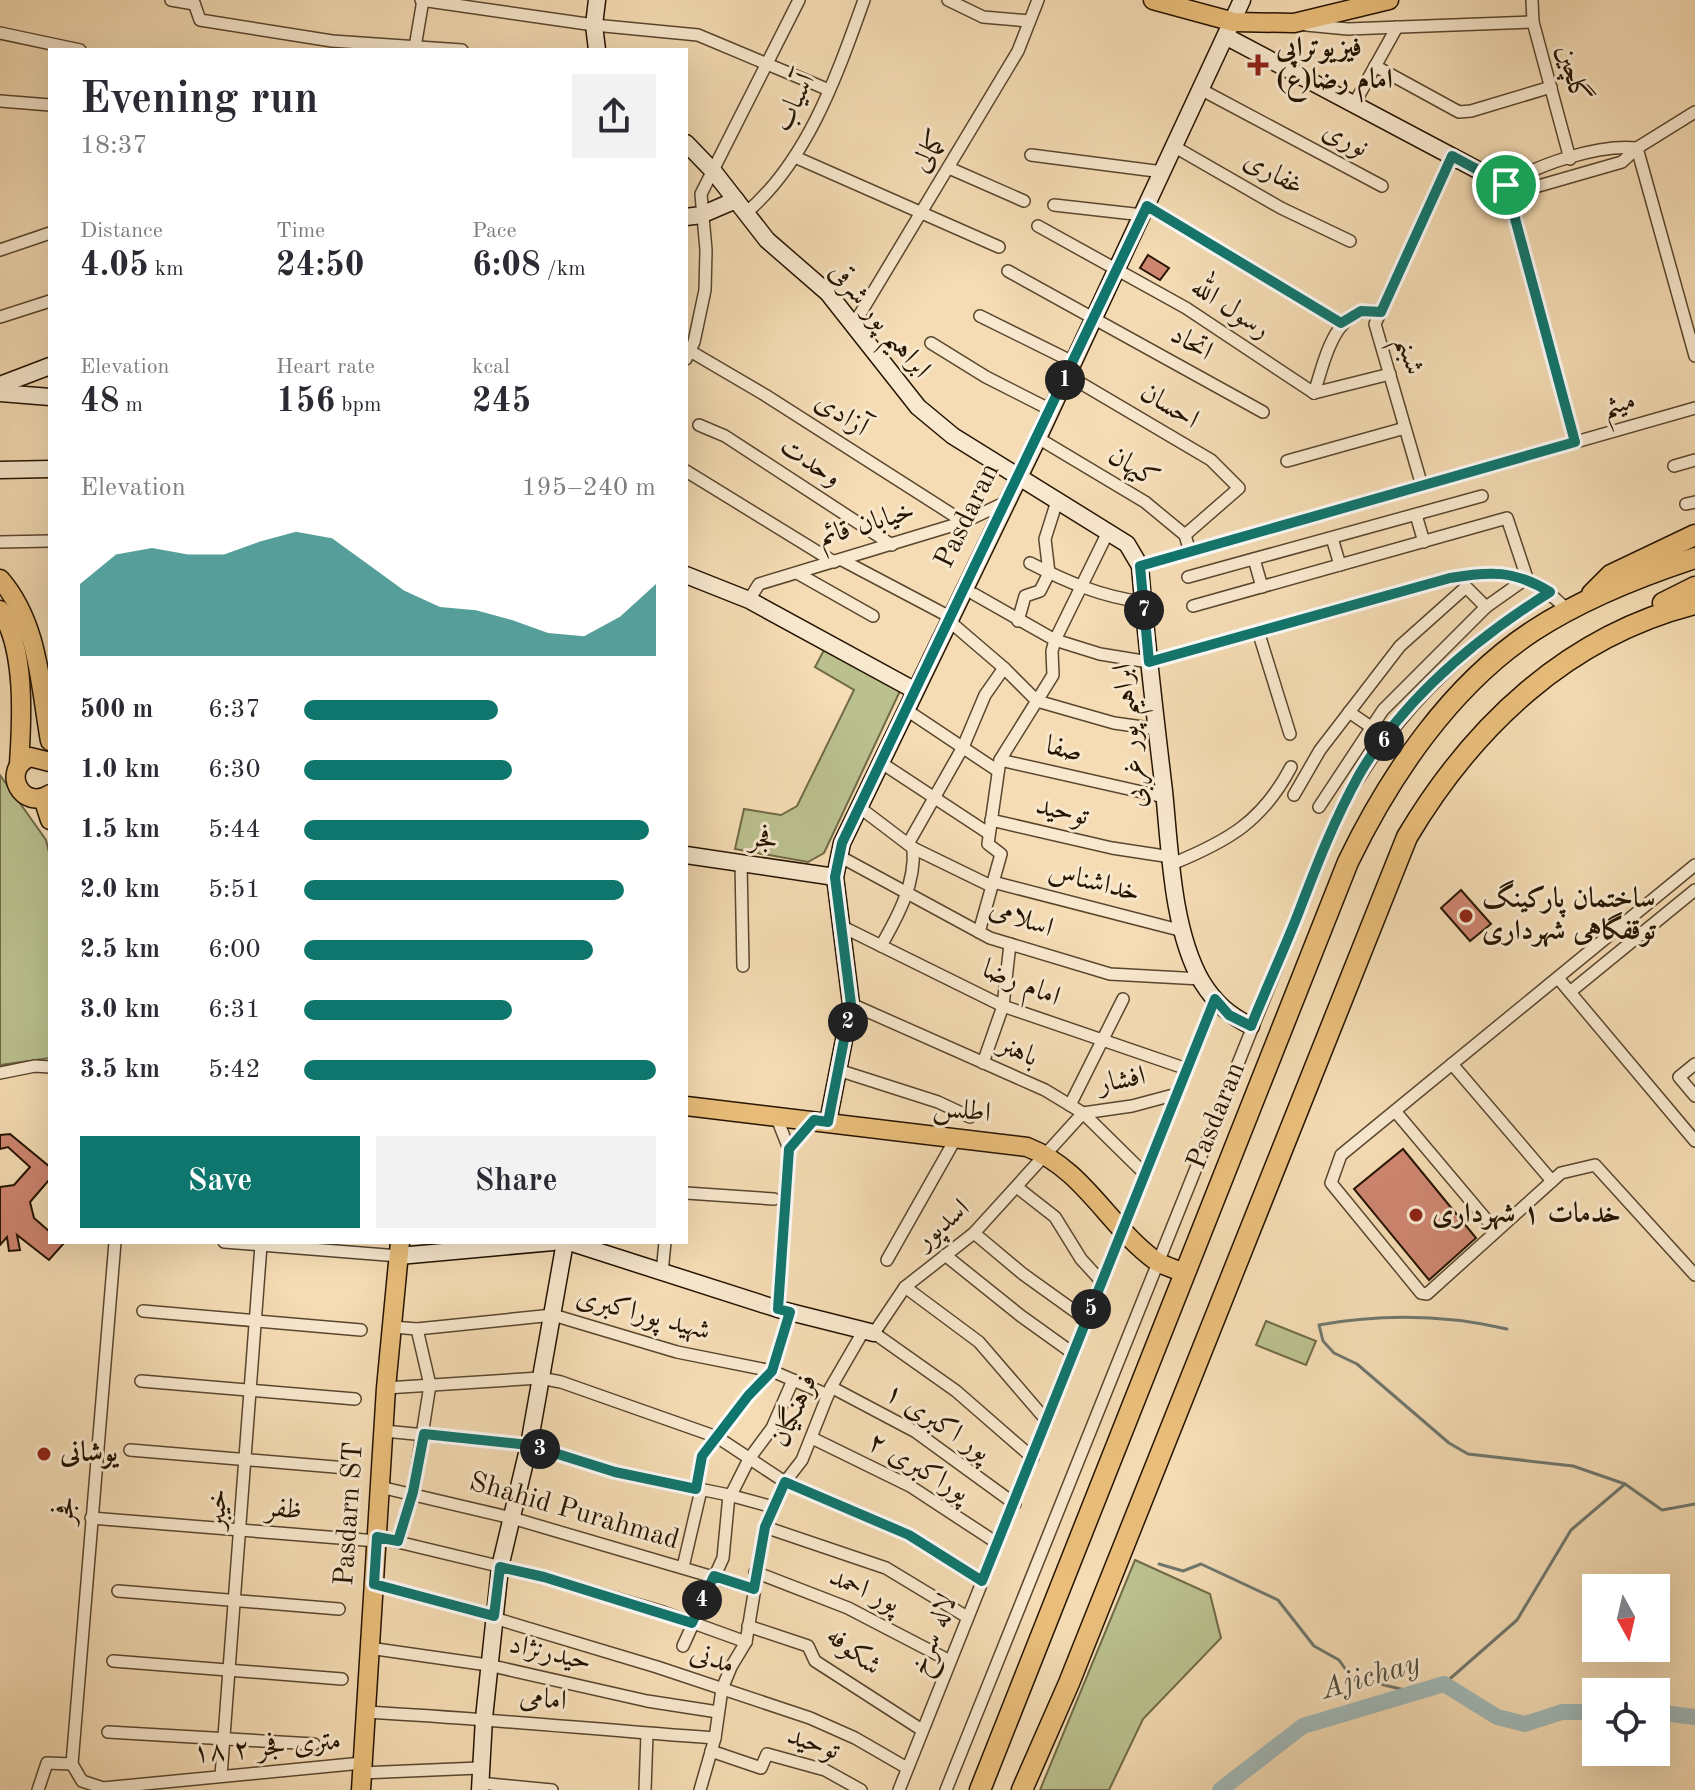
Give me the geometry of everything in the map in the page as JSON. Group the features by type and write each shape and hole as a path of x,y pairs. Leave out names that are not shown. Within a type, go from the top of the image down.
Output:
{"highway":[{"path":"1576,606 1611,575 1695,535"},
{"name":"Pasdaran","path":"980,1790 1348,862 1374,809 1405,759 1445,712 1481,675 1530,633 1576,606 1695,558"},
{"path":"1576,606 1695,569"},
{"path":"1022,1790 1069,1683 1407,837 1451,770 1524,691 1640,615 1695,587"},
{"path":"1602,641 1695,604"}],"main road":[{"path":"1153,0 1230,30 1294,23 1389,0"},
{"path":"0,579 19,603 31,631 48,729"},
{"path":"0,610 6,619 14,649 22,713 19,764 14,777 18,790 29,798 46,796"},
{"path":"19,764 30,757 48,762"},
{"name":"اطلس","path":"688,1106 1027,1147 1047,1155 1074,1174 1123,1230 1158,1262 1184,1273"},
{"name":"Pasdarn ST","path":"361,1775 386,1388 399,1249"}],"street":[{"path":"171,0 194,2 200,20 332,41 431,48"},
{"path":"415,47 422,0 594,25 698,35 829,90"},
{"path":"593,48 597,0"},
{"path":"689,349 705,290 706,250 694,216 701,194 799,0"},
{"name":"آسیاب","path":"741,206 761,200 795,157 829,90 864,0"},
{"path":"948,0 983,17 1029,21"},
{"name":"کمالی","path":"854,324 1018,51 1038,0"},
{"name":"Pasdaran","path":"821,1121 838,1070 851,1004 835,877 842,843 1038,438 1242,0"},
{"name":"گلچین","path":"1532,0 1533,22 1570,159"},
{"path":"1294,23 1348,29 1533,22"},
{"path":"1354,104 1397,27"},
{"path":"1230,30 1354,104 1506,185 1528,189 1622,162 1637,148 1695,112"},
{"path":"0,33 71,48"},
{"path":"1375,66 1459,112 1551,87"},
{"name":"نوری","path":"1202,90 1382,186"},
{"path":"0,101 48,105"},
{"name":"ابراهیم پور شرقی","path":"688,145 714,172 767,240 828,293 918,407 953,436 1018,477"},
{"path":"1506,185 1526,172 1570,159 1617,146 1637,148"},
{"name":"غفاری","path":"1175,147 1281,208 1350,241"},
{"path":"1637,148 1695,356"},
{"path":"1031,155 1163,172"},
{"name":"شبنم","path":"1422,486 1375,324 1452,156"},
{"path":"795,157 999,247"},
{"path":"949,168 1024,201"},
{"path":"1506,185 1575,442"},
{"path":"1054,205 1145,210 1341,323"},
{"path":"694,216 741,206"},
{"name":"رسول الله","path":"1038,226 1186,308 1314,393"},
{"path":"0,250 48,234"},
{"name":"اتحاد","path":"1008,271 1263,412"},
{"path":"0,317 48,302"},
{"path":"1314,393 1341,323 1361,311 1381,312"},
{"name":"احسان","path":"980,316 1070,368 1211,460 1239,488 1185,535"},
{"path":"931,343 986,377 1051,410"},
{"name":"آزادی","path":"689,349 964,522"},
{"path":"0,385 48,367"},
{"path":"1314,393 1390,374"},
{"path":"0,393 48,397"},
{"name":"میثم","path":"1140,566 1695,408"},
{"name":"وحدت","path":"699,425 725,436 892,545"},
{"path":"1287,461 1405,428"},
{"name":"کیهان","path":"1038,438 1145,502 1185,535"},
{"path":"1674,466 1695,460"},
{"path":"0,470 48,469"},
{"path":"688,472 838,561 949,618 1037,701 1114,723 1157,729"},
{"path":"1018,477 1127,544 1140,566"},
{"path":"1188,577 1482,496"},
{"path":"1018,621 1025,596 1040,591 1049,573 1045,539 1057,501"},
{"name":"خیابان قائم","path":"749,600 759,584 964,522 1006,502"},
{"path":"1416,515 1424,542"},
{"path":"1193,606 1507,518 1527,578"},
{"path":"979,932 1001,854 988,844 999,766 1053,675 1055,640 1108,532"},
{"path":"1185,535 1190,552"},
{"path":"1332,538 1340,565"},
{"path":"0,542 48,541"},
{"path":"1254,559 1262,587"},
{"path":"1030,563 1114,599 1143,602"},
{"name":"ابراهیم پور غربی","path":"1140,566 1171,860 1183,931 1201,979 1215,999 1229,1015 1251,1026"},
{"path":"974,594 1055,640 1100,654 1149,662 1481,572 1527,578 1576,606"},
{"path":"797,573 873,616"},
{"path":"688,576 749,600 914,690"},
{"path":"1319,807 1371,727 1415,674 1486,607 1527,578"},
{"path":"1294,795 1320,750 1400,646 1466,587 1486,607"},
{"path":"946,1790 1318,861 1361,772 1426,689 1463,653 1499,624 1550,592"},
{"path":"1258,631 1290,734"},
{"path":"881,946 897,917 914,866 911,846 963,747 985,695 1004,668"},
{"name":"صفا","path":"905,709 963,747 999,766 1164,797"},
{"path":"1349,712 1371,727"},
{"path":"880,762 988,833"},
{"path":"1171,860 1240,832 1276,796 1291,767"},
{"name":"خداشناس","path":"859,807 911,846 992,884 1183,931"},
{"name":"توحید","path":"991,820 1171,860"},
{"name":"فجر","path":"688,855 835,877"},
{"name":"اسلامی","path":"839,856 979,932 1010,944 1110,974 1201,979"},
{"path":"741,863 743,966"},
{"path":"1695,865 1341,1155 1331,1183 1421,1293 1427,1294 1561,1173 1595,1165 1695,1275"},
{"path":"1570,992 1695,890"},
{"name":"امام رضا","path":"843,927 1003,1006 1187,1069"},
{"path":"983,1063 1003,1006 1010,944"},
{"path":"1558,978 1695,1141"},
{"path":"1070,1105 1123,999"},
{"name":"لاله سرخ","path":"899,1790 1215,999"},
{"name":"باهنر","path":"851,1004 1045,1090 1083,1113 1145,1174"},
{"path":"1452,1064 1552,1181"},
{"path":"1695,1064 1679,1077 1695,1096"},
{"path":"0,1073 48,1067"},
{"path":"838,1070 938,1102 970,1117"},
{"name":"افشار","path":"1047,1155 1083,1113 1132,1106 1177,1094"},
{"path":"1395,1111 1496,1231"},
{"path":"683,1567 702,1456 748,1396 772,1371 784,1311 789,1149 776,1116"},
{"path":"789,1149 821,1121"},
{"path":"887,1260 956,1138"},
{"name":"اسدپور","path":"869,1331 905,1287 974,1233 1047,1155"},
{"path":"1018,1188 1055,1217 1081,1259 1102,1282"},
{"path":"688,1193 774,1199"},
{"path":"974,1233 1023,1274 1087,1320"},
{"name":"فجر","path":"72,1764 115,1244"},
{"path":"249,1244 399,1249 509,1244"},
{"path":"479,1781 500,1567 529,1445 567,1244"},
{"path":"573,1244 784,1311 869,1331 956,1391 1033,1458"},
{"path":"662,1273 665,1244"},
{"name":"خیبر","path":"221,1776 261,1245"},
{"path":"945,1255 1074,1354"},
{"path":"905,1287 979,1342 1047,1421"},
{"path":"143,1311 361,1330"},
{"name":"شهید پوراکبری","path":"393,1327 417,1329 553,1315 677,1352 772,1371 829,1391"},
{"path":"398,1541 413,1492 430,1385 417,1329"},
{"name":"فرهنگیان","path":"700,1790 713,1744 722,1689 746,1642 755,1572 765,1527 785,1482 802,1460 829,1391 869,1331"},
{"path":"386,1388 540,1378 561,1382 717,1437 785,1482 909,1535 982,1581"},
{"path":"683,1646 723,1558 730,1495 749,1459 772,1428 793,1380"},
{"path":"141,1381 355,1399"},
{"name":"پور اکبری ۱","path":"829,1391 916,1432 1015,1504"},
{"path":"384,1431 529,1445 615,1472 730,1495 773,1507"},
{"name":"پوراکبری ۲","path":"812,1438 910,1486 997,1543"},
{"path":"130,1450 347,1468"},
{"name":"Shahid Purahmad","path":"380,1487 413,1492 512,1518 754,1589"},
{"name":"ظفر","path":"91,1518 398,1541 544,1577 746,1642"},
{"path":"765,1527 886,1568 967,1617"},
{"name":"پور احمد","path":"755,1572 848,1608 950,1661"},
{"name":"مدنی","path":"374,1584 494,1617 810,1718 855,1738 907,1768"},
{"path":"118,1591 339,1609"},
{"name":"شکوفه","path":"748,1626 808,1646 815,1661 922,1730"},
{"name":"حیدرنژاد","path":"369,1648 488,1665 647,1701 718,1712"},
{"path":"113,1661 342,1679"},
{"name":"امامی","path":"365,1712 484,1718 647,1734 713,1744"},
{"path":"108,1732 314,1744"},
{"path":"645,1790 647,1734"},
{"name":"توحید","path":"713,1744 761,1768 767,1754 825,1770 861,1790"},
{"path":"38,1790 47,1763 72,1764"},
{"name":"۱۸ متری فجر ۲","path":"72,1764 82,1781 103,1788 221,1776 361,1775 479,1781 552,1790"}],"green space":[{"path":"824,650 900,691 824,853 808,862 735,849 744,809 781,815 797,806 854,690 815,667"},
{"path":"0,775 46,840 48,848 48,1058 0,1065"},
{"path":"1266,1321 1316,1341 1306,1365 1256,1345"},
{"path":"1135,1560 1210,1594 1221,1638 1143,1719 1109,1790 1040,1790"}],"building":[{"path":"1148,255 1169,268 1160,280 1140,268"},
{"name":"ساختمان پارکینگ توقفگاهی شهرداری","path":"1461,890 1491,924 1470,941 1441,908"},
{"path":"10,1134 48,1165 48,1181 30,1202 34,1218 48,1230 48,1244 63,1244 49,1260 17,1235 20,1250 9,1251 7,1237 0,1245 0,1187 14,1185 30,1167 8,1147 0,1149 0,1135"},
{"name":"خدمات ۱ شهرداری","path":"1403,1149 1476,1238 1429,1280 1354,1189"}],"waterway":[{"path":"1507,1329 1461,1321 1413,1318 1366,1319 1319,1325 1323,1341 1334,1353 1357,1364 1449,1443 1468,1454 1573,1466 1625,1484"},
{"path":"1444,1684 1517,1620 1571,1530 1625,1484 1662,1510 1695,1504"},
{"path":"1159,1564 1183,1571 1201,1564 1278,1600 1314,1646 1339,1660 1351,1677 1417,1693"},
{"name":"Ajichay","path":"1220,1790 1303,1726 1444,1684 1497,1717 1525,1724 1562,1712 1582,1712"},
{"name":"Ajichay","path":"1670,1714 1695,1717"}],"place":[{"name":"فیزیوتراپی امام رضا(ع)","path":"1258,65"},
{"name":"ساختمان پارکینگ توقفگاهی شهرداری","path":"1466,916"},
{"name":"خدمات ۱ شهرداری","path":"1416,1215"},
{"name":"یوشانی","path":"44,1454"}],"route":[{"path":"1452,156 1506,185 1575,442 1140,566 1149,662 1481,572 1527,578 1550,592 1499,624 1463,653 1426,689 1361,772 1340,810 1251,1026 1229,1015 1215,999 982,1581 909,1535 785,1482 765,1527 754,1589 714,1576 692,1623 544,1577 500,1567 494,1616 374,1584 377,1537 398,1541 413,1492 424,1434 529,1445 615,1472 696,1489 702,1456 748,1396 772,1371 790,1312 778,1309 789,1149 814,1120 828,1122 851,1004 835,877 842,843 1147,206 1341,323 1361,311 1381,312 1452,156"}]}
